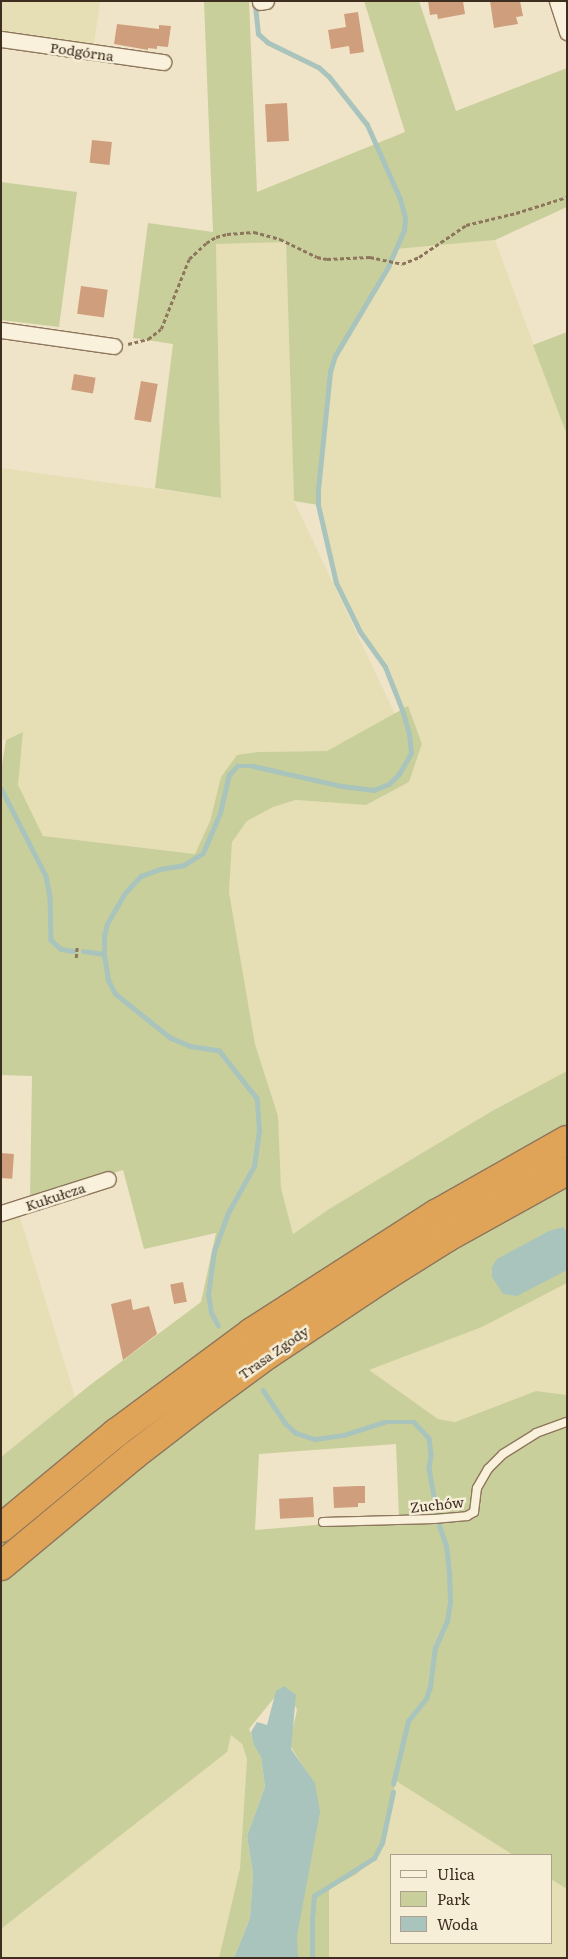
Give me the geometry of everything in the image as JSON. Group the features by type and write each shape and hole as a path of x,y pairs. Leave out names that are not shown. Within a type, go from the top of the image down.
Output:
{"highway":[{"name":"Trasa Zgody","path":"1,1528 116,1433 252,1332 436,1214 521,1164 567,1140"},
{"name":"Trasa Zgody","path":"1,1566 140,1450 275,1350 448,1237 567,1171"}],"street":[{"path":"557,1 567,32"},
{"name":"Podgórna","path":"1,39 163,62"},
{"path":"1,330 114,346"},
{"name":"Kukułcza","path":"1,1213 108,1179"}],"lane":[{"name":"Zuchów","path":"323,1522 434,1519 467,1516 474,1512 477,1488 488,1469 503,1454 536,1433 567,1422"}],"path":[{"path":"114,346 141,342 155,335 166,322 179,280 189,259 206,243 227,234 240,232 267,234 327,259 370,257 388,260 397,264 414,261 457,230 476,221 516,213 567,197"},
{"path":"76,958 78,946"}],"shaded area":[{"path":"1,1 100,1 94,45 1,32"},
{"path":"495,240 567,435 567,1071 492,1111 329,1209 293,1234 281,1188 278,1116 255,1044 229,892 232,842 247,821 273,807 296,800 366,805 409,782 422,744 408,707 402,710 385,667 360,632 336,583 318,505 330,372 341,345 396,249"},
{"path":"286,242 294,501 395,714 327,751 258,752 221,777 210,821 195,854 43,836 17,785 23,733 6,740 1,739 1,468 221,498 216,243"},
{"path":"20,1217 75,1397 1,1457 1,1222"},
{"path":"567,1283 567,1395 536,1391 455,1422 438,1419 368,1370 482,1327"},
{"path":"231,1734 242,1744 247,1759 240,1868 219,1958 1,1958 1,1929 226,1752"},
{"path":"396,1781 511,1854 390,1854 390,1944 553,1944 553,1881 567,1889 567,1958 329,1958 329,1889 357,1874 380,1850"}],"green space":[{"path":"204,1 249,1 257,192 405,132 364,1 419,1 456,111 567,68 567,207 495,240 396,249 335,356 330,372 318,505 294,501 286,242 216,244 221,498 155,488 173,344 133,338 148,223 213,232"},
{"path":"1,182 77,192 59,327 1,320"},
{"path":"567,332 567,435 533,345"},
{"path":"408,706 422,744 409,782 366,805 296,800 273,807 247,821 232,842 229,892 255,1044 278,1116 281,1188 293,1234 329,1209 492,1111 567,1071 567,1283 482,1327 369,1370 438,1419 455,1422 536,1391 567,1395 567,1889 553,1881 553,1854 511,1854 396,1781 380,1850 357,1874 329,1889 329,1958 296,1958 295,1944 315,1785 289,1744 297,1710 287,1688 274,1698 249,1729 261,1757 265,1787 247,1836 253,1874 250,1918 234,1958 219,1958 240,1868 247,1759 242,1744 231,1735 227,1752 1,1929 1,1457 90,1385 201,1302 216,1233 144,1249 123,1170 30,1199 32,1076 1,1075 1,771 6,740 23,732 18,785 43,836 195,854 210,821 221,777 237,755 258,752 327,751","holes":["396,1444 399,1518 255,1530 259,1454"]}],"water":[{"path":"563,1227 567,1232 567,1270 517,1296 503,1294 492,1277 492,1267 497,1259 549,1231"},
{"path":"284,1686 296,1695 291,1749 315,1783 320,1812 297,1936 298,1958 234,1958 250,1918 253,1874 247,1836 265,1787 261,1757 254,1745 251,1732 257,1722 267,1725 276,1691"}],"building":[{"path":"428,1 463,1 465,14 438,19 437,14 430,15"},
{"path":"490,1 520,1 523,16 516,17 518,24 494,28"},
{"path":"358,12 364,52 350,54 349,46 331,49 328,30 346,27 344,14"},
{"path":"117,24 159,29 159,25 171,26 168,47 157,46 157,49 148,48 148,50 114,44"},
{"path":"287,103 289,141 267,142 265,104"},
{"path":"92,140 112,142 109,165 90,163"},
{"path":"81,286 108,290 104,317 77,314"},
{"path":"74,374 96,378 93,394 71,390"},
{"path":"141,381 158,384 151,422 134,419"},
{"path":"1,1153 14,1154 12,1179 1,1178"},
{"path":"183,1282 187,1302 174,1304 170,1284"},
{"path":"131,1299 133,1310 149,1306 157,1334 123,1360 111,1304"},
{"path":"365,1486 365,1503 358,1503 358,1507 334,1508 333,1487"},
{"path":"313,1497 314,1517 280,1519 279,1499"}],"waterway":[{"path":"218,1326 211,1313 208,1295 214,1251 228,1213 254,1166 259,1131 257,1099 219,1051 189,1046 170,1038 115,994 108,980 104,954 104,936 107,924 124,894 141,876 160,869 184,865 203,853 220,813 229,775 237,766 253,766 342,786 374,790 389,784 399,774 411,753 409,734 402,710 385,667 360,632 336,583 318,505 330,372 335,356 388,267 404,230 405,218 400,199 367,125 329,77 319,68 268,43 258,34 255,3"},
{"path":"1,788 46,876 50,896 51,940 61,949 74,951"},
{"path":"83,951 104,954"},
{"path":"263,1390 285,1423 296,1433 315,1439 344,1435 384,1422 414,1422 429,1438 431,1455 429,1468 437,1513"},
{"path":"393,1784 408,1721 426,1699 430,1687 435,1648 447,1621 450,1601 449,1573 446,1546 439,1526"},
{"path":"312,1958 314,1896 374,1858 382,1843 393,1792"}]}
